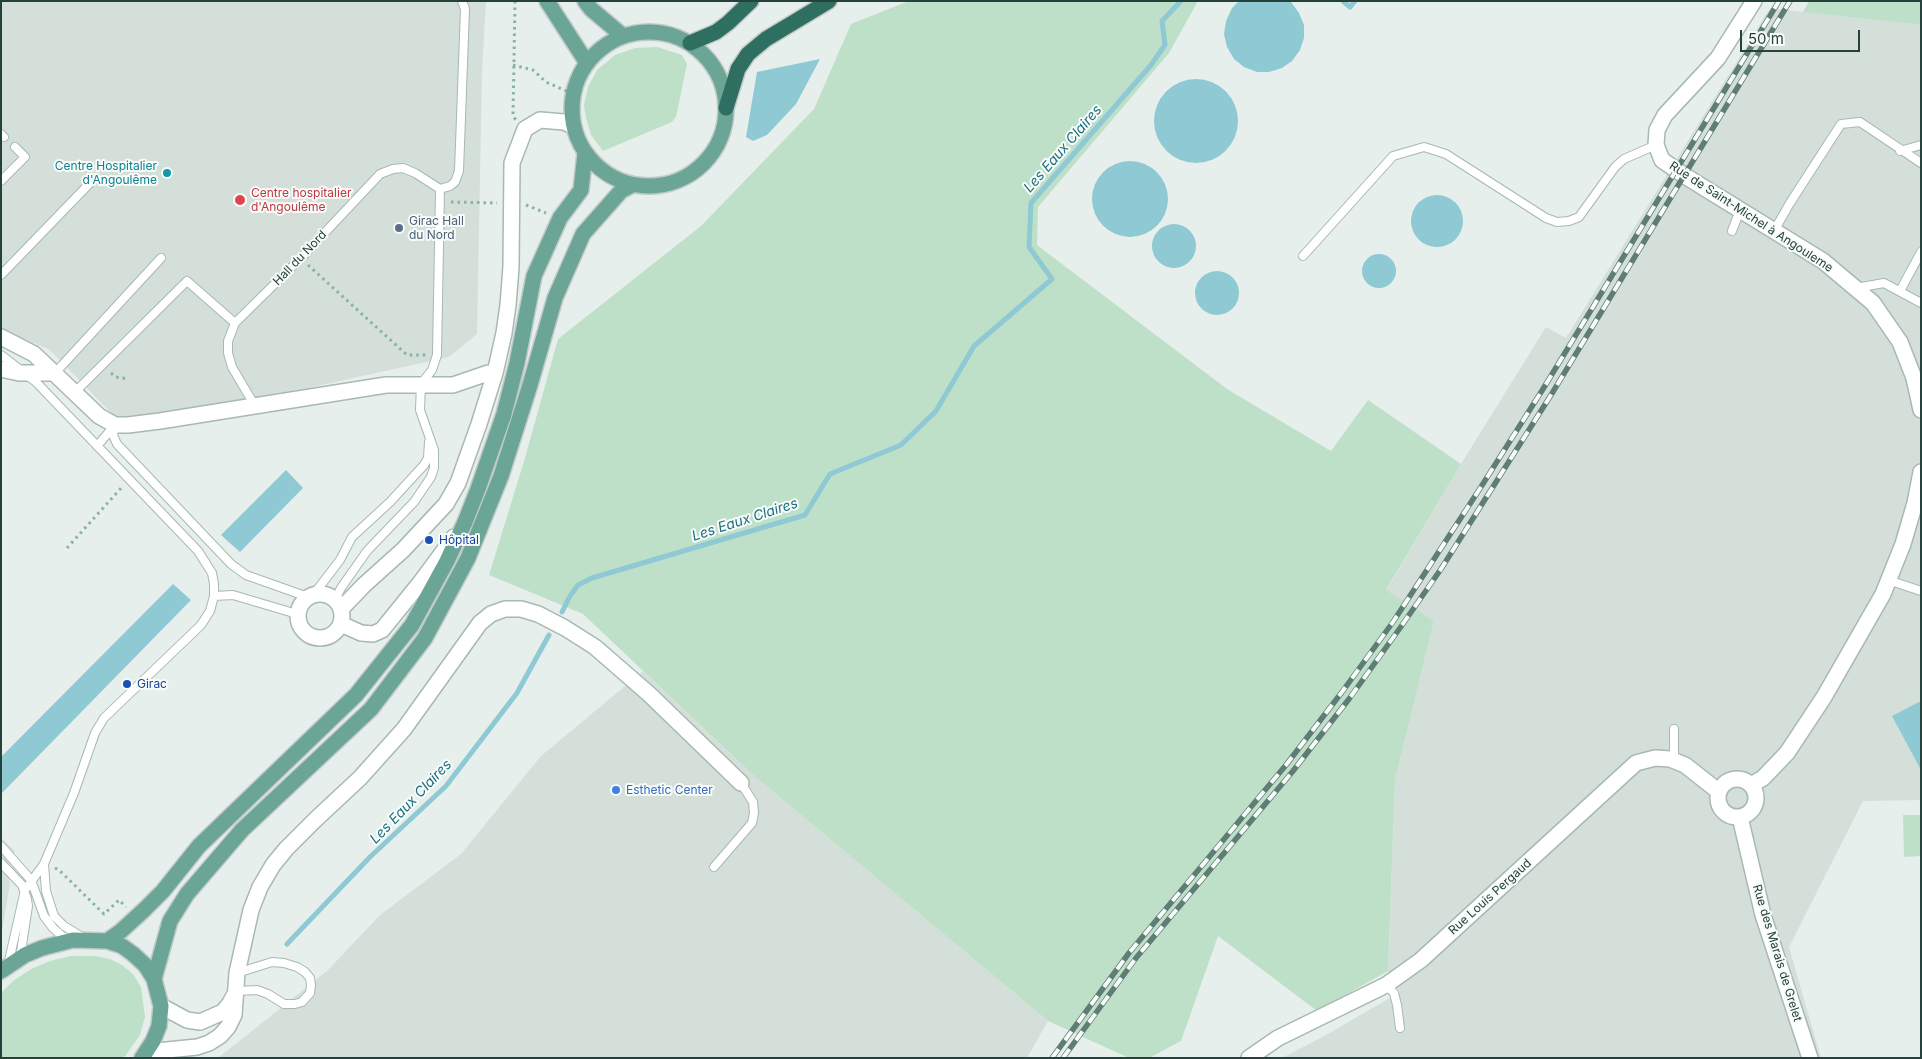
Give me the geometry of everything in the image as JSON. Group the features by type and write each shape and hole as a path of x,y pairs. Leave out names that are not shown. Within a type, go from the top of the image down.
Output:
{"highway":[{"path":"690,43 716,32 728,24 751,1"},
{"path":"726,108 738,69 748,54 766,39 829,1"}],"main road":[{"path":"547,1 586,63"},
{"path":"585,1 591,9 623,36"},
{"path":"640,32 657,32 674,36 690,43 709,60 722,83 726,108 723,131 713,152 698,170 678,181 655,186 632,185 614,178 598,168 585,153 578,140 573,126 571,110 578,78 586,63 603,47 623,36 640,32"},
{"path":"106,941 136,918 163,891 200,846 356,695 412,625 466,522 504,414 517,363 534,276 560,218 581,190 585,153"},
{"path":"154,979 170,921 187,894 242,830 371,709 425,638 468,558 500,476 530,385 555,298 583,234 621,191 632,185"},
{"path":"10,965 42,948 73,940 106,941 122,946 145,965 154,979 161,1006 158,1026 145,1055"}],"street":[{"path":"1656,145 1657,130 1665,115 1718,58 1754,1"},
{"path":"466,522 420,584 382,630 373,634 361,633 339,611 329,596 311,595 303,601 297,614 301,628 312,637 324,638 334,633 339,611 364,585 403,550 446,504 458,483 495,373 508,305 512,163 525,129 540,120 564,122 573,126"},
{"name":"Rue de Saint-Michel à Angouleme","path":"1656,145 1662,160 1822,261 1873,303 1900,342 1914,378 1921,410"},
{"path":"1,337 34,354 99,416 115,425 128,426 386,384 453,385 488,373 495,373"},
{"path":"1,368 19,374 55,373"},
{"path":"1751,785 1763,778 1787,753 1824,697 1883,594 1910,520 1921,472"},
{"path":"145,1055 197,1047 209,1043 220,1036 228,1027 234,1014 237,973 251,910 260,887 273,865 309,825 360,778 404,728 480,623 491,614 505,609 521,609 538,614 565,628 595,648 649,694 741,783"},
{"name":"Rue Louis Pergaud","path":"1249,1058 1278,1038 1386,985 1421,960 1636,763 1655,758 1674,761 1685,765 1718,791"},
{"path":"1733,779 1746,781 1751,785 1755,792 1755,805 1749,814 1740,817 1729,816 1724,813 1718,803 1718,791 1733,779"},
{"name":"Rue des Marais de Grelet","path":"1740,817 1763,915 1810,1058"},
{"path":"161,1006 187,1020 200,1022 223,1012 237,991"}],"lane":[{"path":"339,611 341,588 367,551 414,502 431,477 435,461 434,450 420,410 421,384 432,370 437,355 440,188 450,186 455,182 459,171 465,9 462,1"},
{"path":"1774,231 1841,124 1860,122 1900,151 1921,163"},
{"path":"1303,256 1392,156 1424,147 1446,154 1546,218 1557,222 1569,221 1579,217 1615,168 1624,159 1656,145"},
{"path":"1900,151 1921,145"},
{"path":"1,181 24,157 15,147"},
{"name":"Hall du Nord","path":"255,406 232,366 228,353 228,341 235,323 301,258 380,174 393,169 403,168 440,188"},
{"path":"1,275 91,182"},
{"path":"1732,231 1740,210"},
{"path":"1900,291 1921,252"},
{"path":"55,373 161,258"},
{"path":"75,392 187,281 235,323"},
{"path":"1856,288 1884,283 1921,303"},
{"path":"1,355 25,373 198,551 212,573 214,596 210,611 201,625 104,718 95,733 74,793 44,864 25,890 10,965"},
{"path":"115,425 113,435 117,444 231,564 246,575 261,582 311,595 340,560 352,537 390,502 424,466 428,458 429,438"},
{"path":"97,446 115,425"},
{"path":"1888,580 1921,591"},
{"path":"214,596 233,596 297,614"},
{"path":"1674,729 1674,761"},
{"path":"714,867 752,823 754,813 753,802 741,783"},
{"path":"1,846 31,880 44,916 53,928 62,936 73,940"},
{"path":"1,863 12,873 25,890 28,906 10,965"},
{"path":"44,864 46,891 54,916 64,926 90,940"},
{"path":"237,973 272,962 284,963 305,972 310,978 311,985 310,993 302,1002 295,1004 284,1004 268,994 257,990 237,991"},
{"path":"1386,985 1394,993 1400,1028"}],"path":[{"path":"515,1 513,116 524,132"},
{"path":"514,65 533,70 546,82 573,94"},
{"path":"301,258 407,355 437,355"},
{"path":"67,548 123,485"},
{"path":"44,864 59,870 104,914 119,900 136,918"}],"shaded area":[{"name":"Centre hospitalier d'Angoulême","path":"1,1 486,1 482,71 477,334 449,357 308,388 126,419 112,414 50,350 1,329"},
{"path":"1770,8 1921,25 1921,800 1863,801 1789,947 1821,1058 1282,1058 1400,992 1388,971 1395,781 1434,621 1386,591 1461,464 1546,327 1566,338"},
{"path":"643,671 752,774 1048,1021 1027,1058 218,1058 327,971 380,915 461,854 541,756"},
{"path":"1,838 15,851 6,872 10,883 1,937"}],"green space":[{"path":"909,1 1198,1 1169,53 1038,207 1037,245 1227,389 1331,451 1368,400 1461,464 1386,590 1434,621 1395,781 1388,971 1317,1011 1218,936 1181,1041 1149,1058 1129,1058 1048,1021 752,774 583,614 489,575 525,458 558,339 701,226 814,109 851,24"},
{"path":"1809,1 1921,1 1921,25 1803,12"},
{"path":"657,47 682,55 687,64 676,117 672,122 603,151 591,135 586,118 584,105 588,87 597,70 615,55 635,48"},
{"path":"1903,815 1921,815 1921,856 1904,857"},
{"path":"71,956 96,956 110,959 122,965 133,974 141,987 145,1017 140,1035 123,1058 1,1058 1,993 13,981 31,969 50,961"}],"water":[{"path":"1239,1 1291,2 1299,13 1304,25 1304,38 1300,50 1292,61 1282,68 1269,72 1257,72 1244,67 1234,59 1227,47 1224,34 1226,21 1232,8"},
{"path":"820,59 796,104 767,135 753,141 746,137 757,72"},
{"path":"1196,79 1212,82 1226,91 1235,105 1238,121 1235,137 1226,151 1212,160 1196,163 1180,160 1166,151 1157,137 1154,121 1157,105 1166,91 1180,82"},
{"path":"1130,161 1145,164 1157,172 1165,184 1168,199 1165,214 1157,226 1145,234 1130,237 1115,234 1103,226 1095,214 1092,199 1095,184 1103,172 1115,164"},
{"path":"1432,195 1442,195 1456,202 1463,216 1463,226 1456,240 1442,247 1432,247 1422,243 1415,236 1411,226 1411,216 1415,206 1422,199"},
{"path":"1178,224 1190,230 1195,237 1195,255 1190,262 1183,267 1170,268 1162,265 1155,258 1152,242 1155,234 1162,227"},
{"path":"1379,254 1386,255 1391,259 1395,264 1395,278 1391,283 1386,287 1379,288 1372,287 1367,283 1363,278 1362,271 1363,264 1367,259 1372,255"},
{"path":"1213,271 1221,271 1233,277 1239,293 1233,309 1221,315 1213,315 1201,309 1195,297 1195,289 1201,277"},
{"path":"286,470 303,488 240,552 221,535"},
{"path":"173,584 191,600 1,794 1,757"},
{"path":"1921,701 1921,770 1892,716"}],"waterway":[{"name":"Les Eaux Claires","path":"562,612 578,585 592,578 805,515 830,474 901,445 936,411 974,346 1052,279 1029,247 1031,203 1151,65 1165,45 1162,21 1181,1"},
{"name":"Les Eaux Claires","path":"1343,1 1350,7 1355,1"},
{"name":"Les Eaux Claires","path":"287,944 370,857 446,786 517,693 549,635"}],"railway":[{"path":"1052,1058 1129,953 1286,765 1393,622 1543,389 1779,1"},
{"path":"1063,1058 1136,958 1293,771 1349,699 1441,569 1551,395 1790,1"}],"place":[{"name":"Centre Hospitalier d'Angoulême","path":"167,173"},
{"name":"Centre hospitalier d'Angoulême","path":"240,200"},
{"name":"Girac Hall du Nord","path":"399,228"},
{"name":"Hôpital","path":"429,540"},
{"name":"Girac","path":"127,684"},
{"name":"Esthetic Center","path":"616,790"}]}
